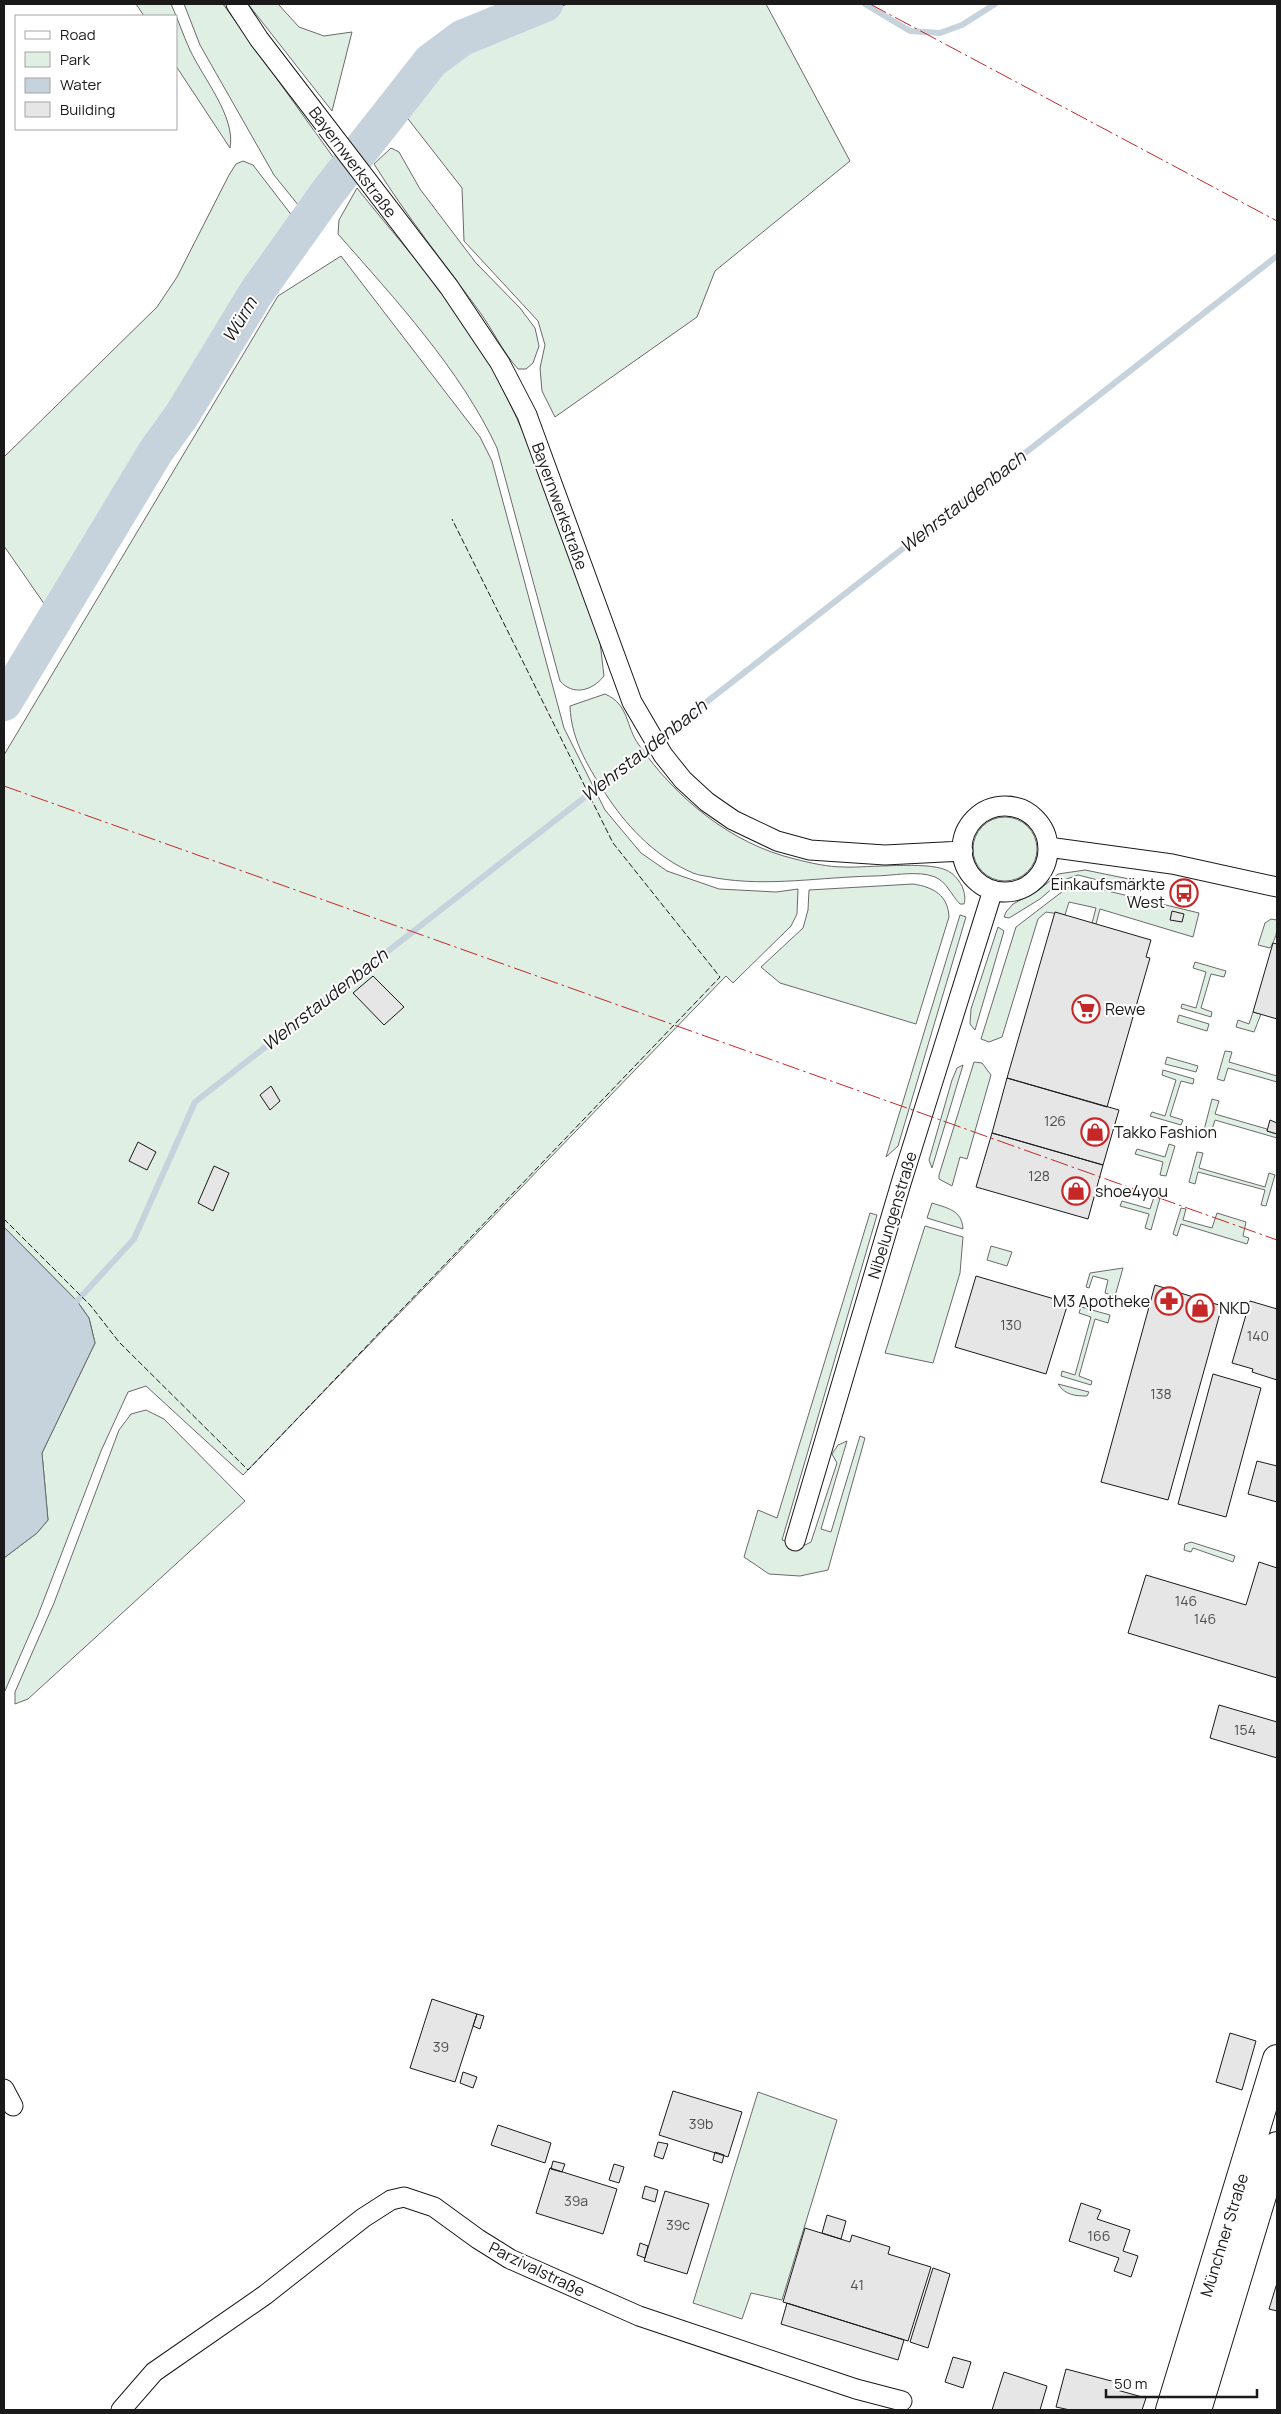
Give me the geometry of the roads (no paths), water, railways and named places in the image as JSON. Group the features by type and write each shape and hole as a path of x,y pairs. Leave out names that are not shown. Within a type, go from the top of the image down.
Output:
{"main road":[{"name":"Münchner Straße","path":"1197,2410 1270,2151 1277,2059"},
{"name":"Münchner Straße","path":"1170,2410 1270,2151"}],"street":[{"name":"Bayernwerkstraße","path":"236,4 259,39 450,287 482,333 527,415 624,680 643,723 662,755 707,802 733,820 777,841 810,850 837,853 885,855 962,851"},
{"path":"1001,806 1014,807 1027,812 1038,821 1045,832 1048,847 1046,862 1040,875 1029,885 1016,891 993,890 975,880 966,868 962,851 967,828 976,817 988,809 1001,806"},
{"path":"1048,847 1172,864 1277,887"},
{"name":"Nibelungenstraße","path":"795,1541 902,1180 993,890"},
{"path":"4,2089 13,2106"},
{"name":"Parzivalstraße","path":"121,2410 154,2372 265,2295 363,2218 391,2200 404,2197 434,2207 510,2259 639,2316 791,2368 856,2389 902,2401"}],"water":[{"path":"4,1227 77,1301 89,1318 95,1343 42,1453 48,1520 37,1533 4,1558"}],"waterway":[{"name":"Würm","path":"4,703 156,451 182,415 256,293 328,192 431,61 462,38 545,4"},
{"path":"865,4 910,31 940,33 962,25 995,4"},
{"name":"Wehrstaudenbach","path":"69,1304 77,1301 134,1239 195,1102 1277,256"}],"place":[{"name":"Einkaufsmärkte West","path":"1184,893"},
{"name":"Rewe","path":"1086,1009"},
{"name":"Takko Fashion","path":"1095,1132"},
{"name":"shoe4you","path":"1076,1191"},
{"name":"M3 Apotheke","path":"1169,1301"},
{"name":"NKD","path":"1200,1308"}]}
